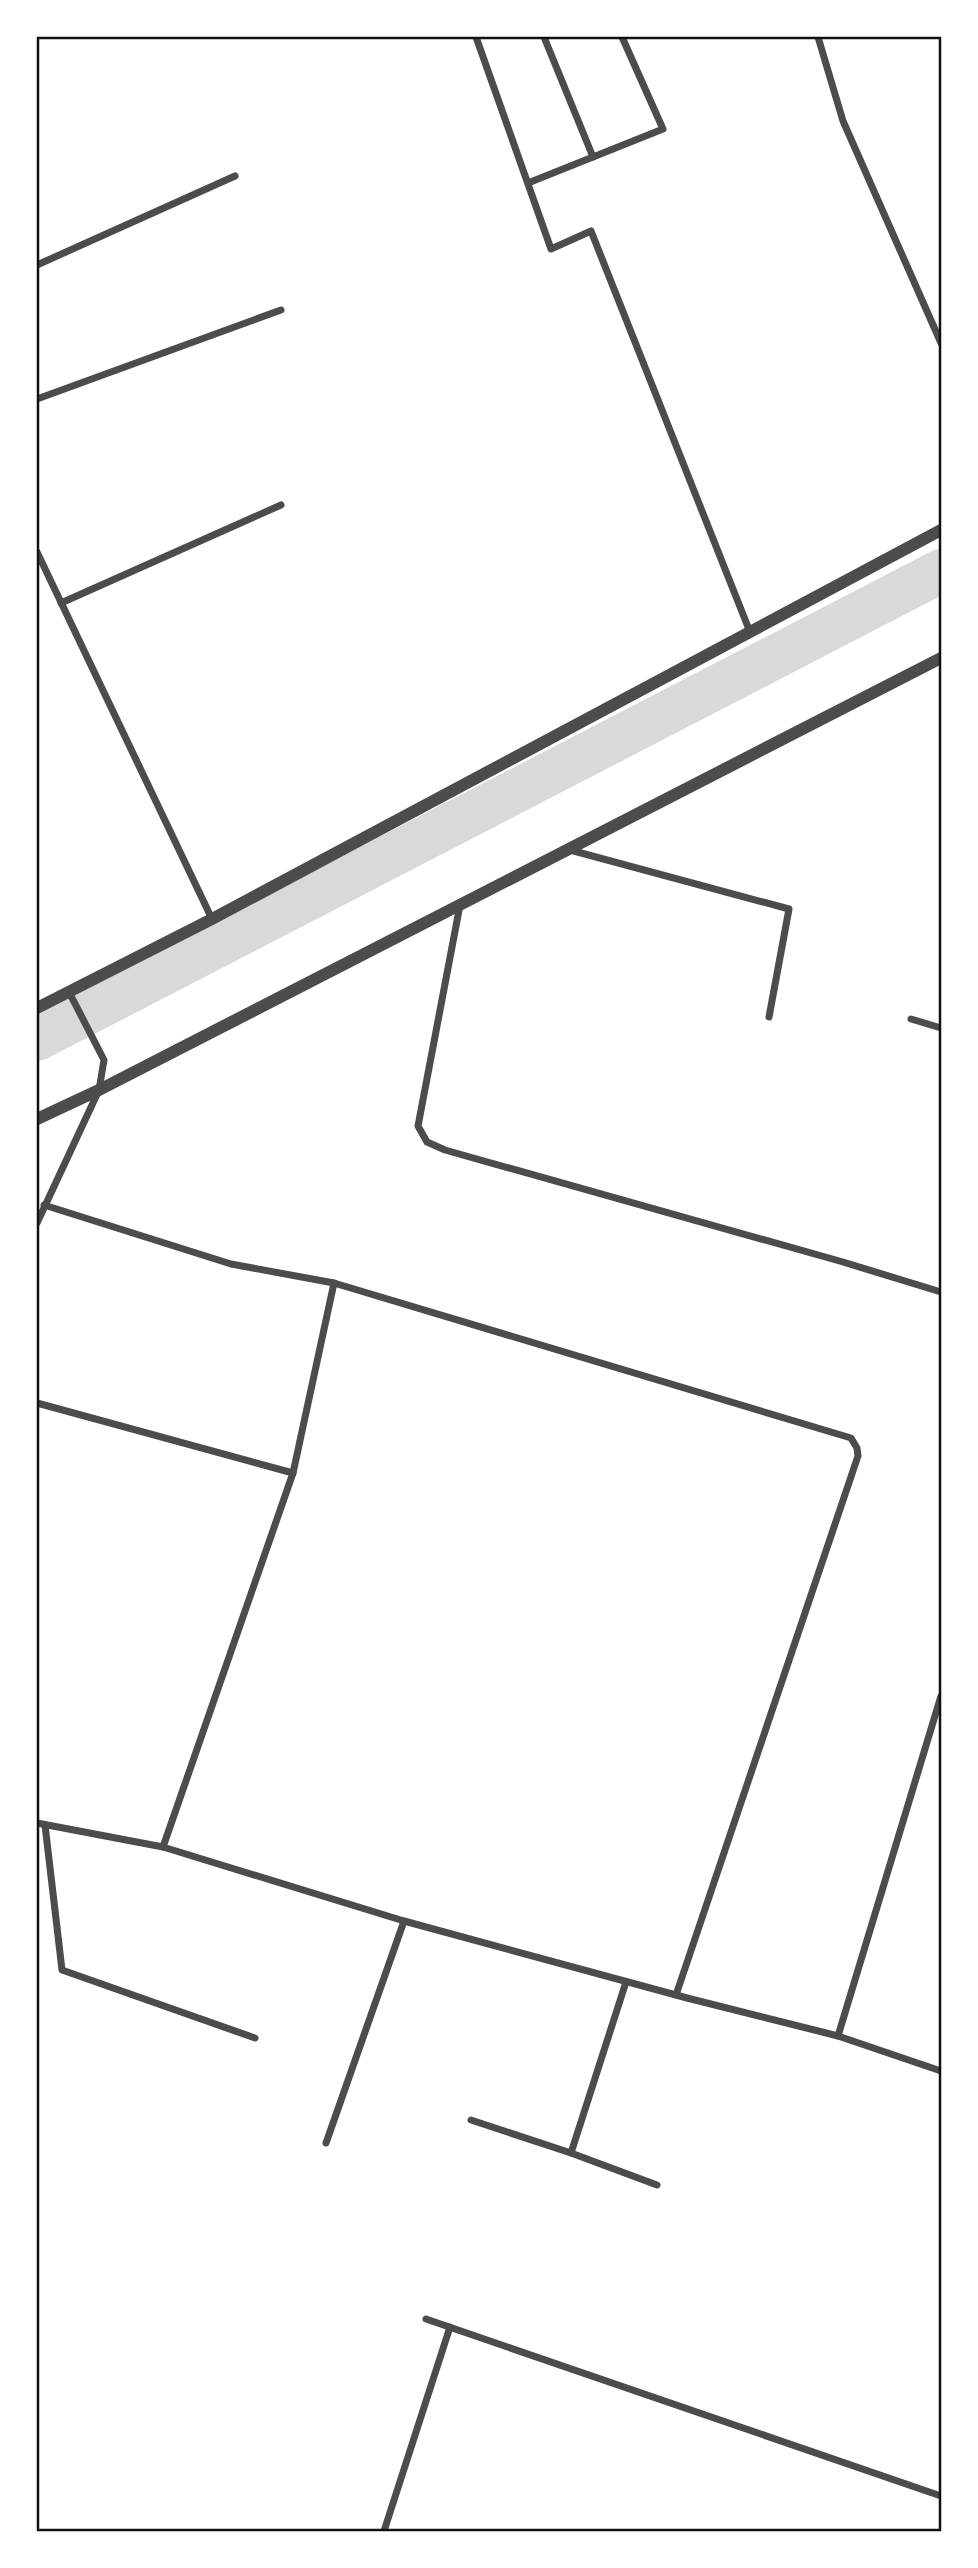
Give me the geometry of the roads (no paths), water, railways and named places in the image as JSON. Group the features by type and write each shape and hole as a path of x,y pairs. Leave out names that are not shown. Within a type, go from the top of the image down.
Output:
{"street":[{"path":"476,37 551,249 591,230 750,632"},
{"path":"544,37 593,157"},
{"path":"528,183 663,129 622,37"},
{"path":"818,37 842,121 941,343"},
{"path":"37,265 235,176"},
{"path":"37,399 281,310"},
{"path":"61,603 281,505"},
{"path":"37,1008 212,919 941,530"},
{"path":"37,552 212,919"},
{"path":"37,1119 99,1090 941,658"},
{"path":"569,849 789,909 769,1017"},
{"path":"460,905 418,1126 427,1142 458,1154 941,1292"},
{"path":"37,1223 99,1090 104,1060 69,992"},
{"path":"911,1018 941,1028"},
{"path":"44,1205 231,1264 334,1283 851,1438 859,1456 676,1995"},
{"path":"163,1847 293,1473 334,1283"},
{"path":"37,1403 293,1473"},
{"path":"838,2036 941,1696"},
{"path":"255,2038 62,1970 41,1824 163,1847 404,1921 626,1982 838,2036 941,2071"},
{"path":"326,2143 404,1921"},
{"path":"571,2153 626,1982"},
{"path":"471,2120 657,2185"},
{"path":"426,2319 941,2497"},
{"path":"384,2531 450,2327"}],"waterway":[{"path":"37,1039 941,571"}]}
